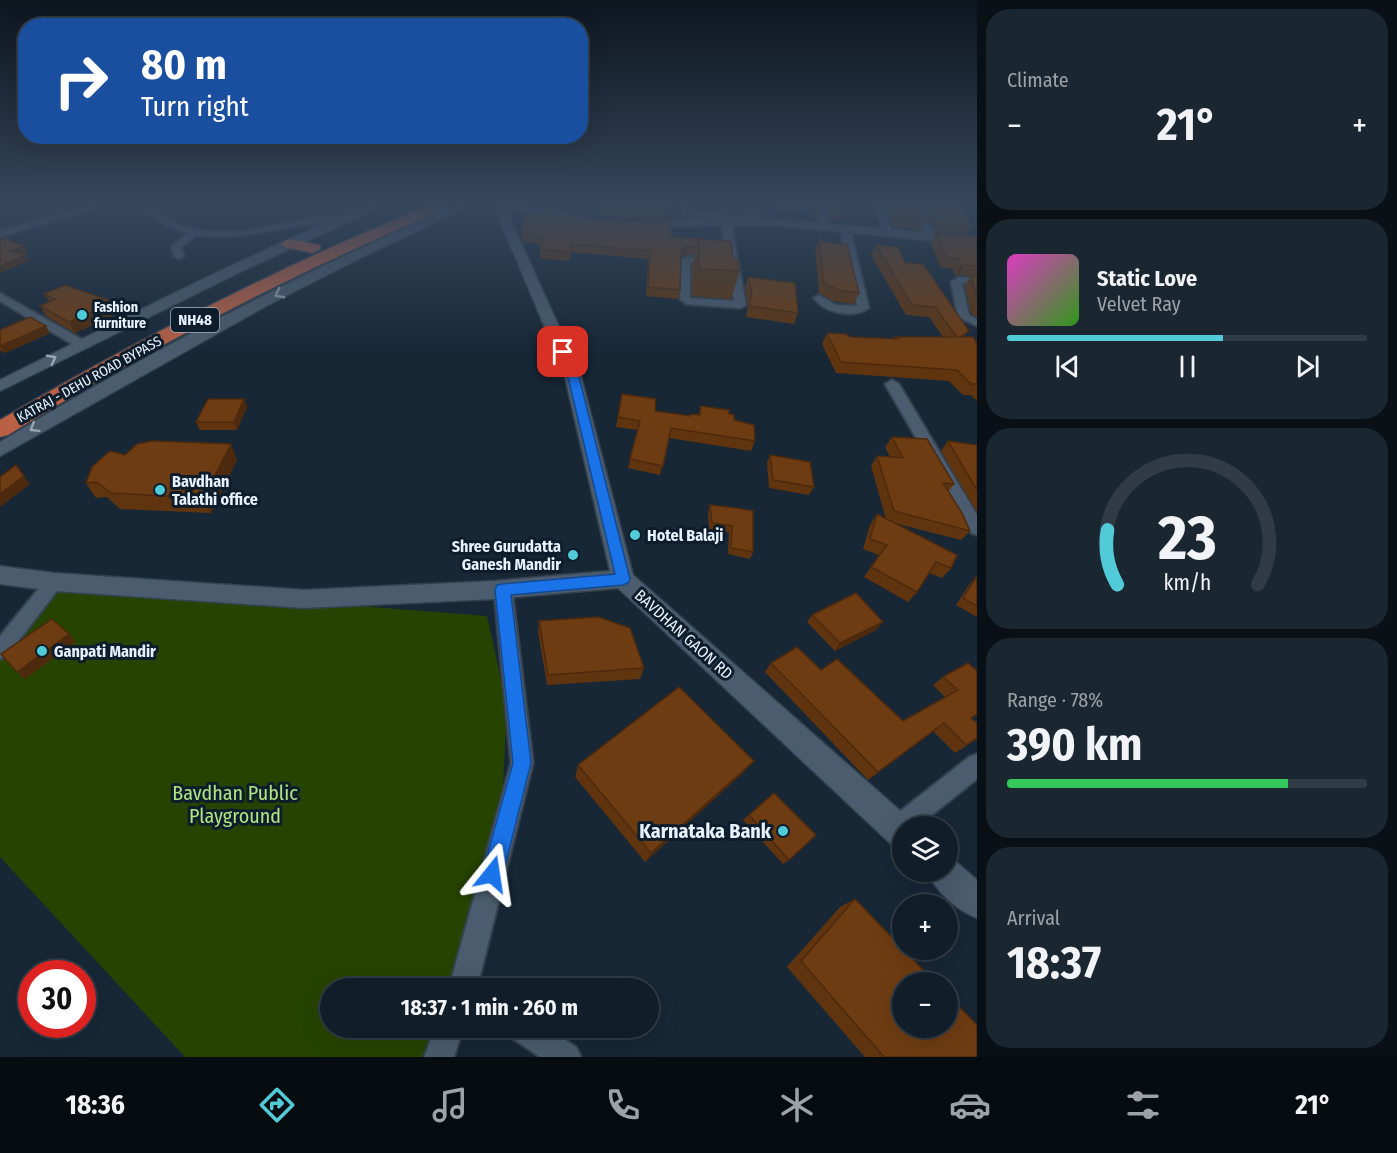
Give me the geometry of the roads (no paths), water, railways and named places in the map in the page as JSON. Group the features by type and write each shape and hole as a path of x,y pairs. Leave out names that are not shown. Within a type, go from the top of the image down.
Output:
{"highway":[{"name":"KATRAJ - DEHU ROAD BYPASS","path":"0,430 19,405 187,308 298,255"},
{"name":"KATRAJ - DEHU ROAD BYPASS","path":"19,405 213,310 318,255"}],"street":[{"path":"0,386 81,344 266,255"},
{"path":"0,450 87,396 286,290 357,255"},
{"name":"BAVDHAN GAON RD","path":"521,255 572,373 623,579 892,824"},
{"path":"732,255 733,262 740,305 690,302 685,299 686,259 733,262"},
{"path":"819,298 821,303 828,307 857,310 862,308 847,255"},
{"path":"977,282 959,280 956,282 964,317 977,323"},
{"path":"0,296 81,344"},
{"path":"892,384 977,529"},
{"path":"0,575 54,582 304,599 502,590 623,579"},
{"path":"0,650 54,582"},
{"path":"466,978 522,763 502,590"},
{"path":"918,816 977,765"},
{"path":"955,882 977,902"},
{"path":"439,1057 446,1038"},
{"path":"537,1038 566,1057"}],"place":[{"name":"Fashion furniture","path":"82,315"},
{"name":"Bavdhan Talathi office","path":"160,490"},
{"name":"Hotel Balaji","path":"635,535"},
{"name":"Shree Gurudatta Ganesh Mandir","path":"573,555"},
{"name":"Ganpati Mandir","path":"42,651"},
{"name":"Karnataka Bank","path":"783,831"}],"park label":[{"name":"Bavdhan Public Playground","path":"235,804"}]}
